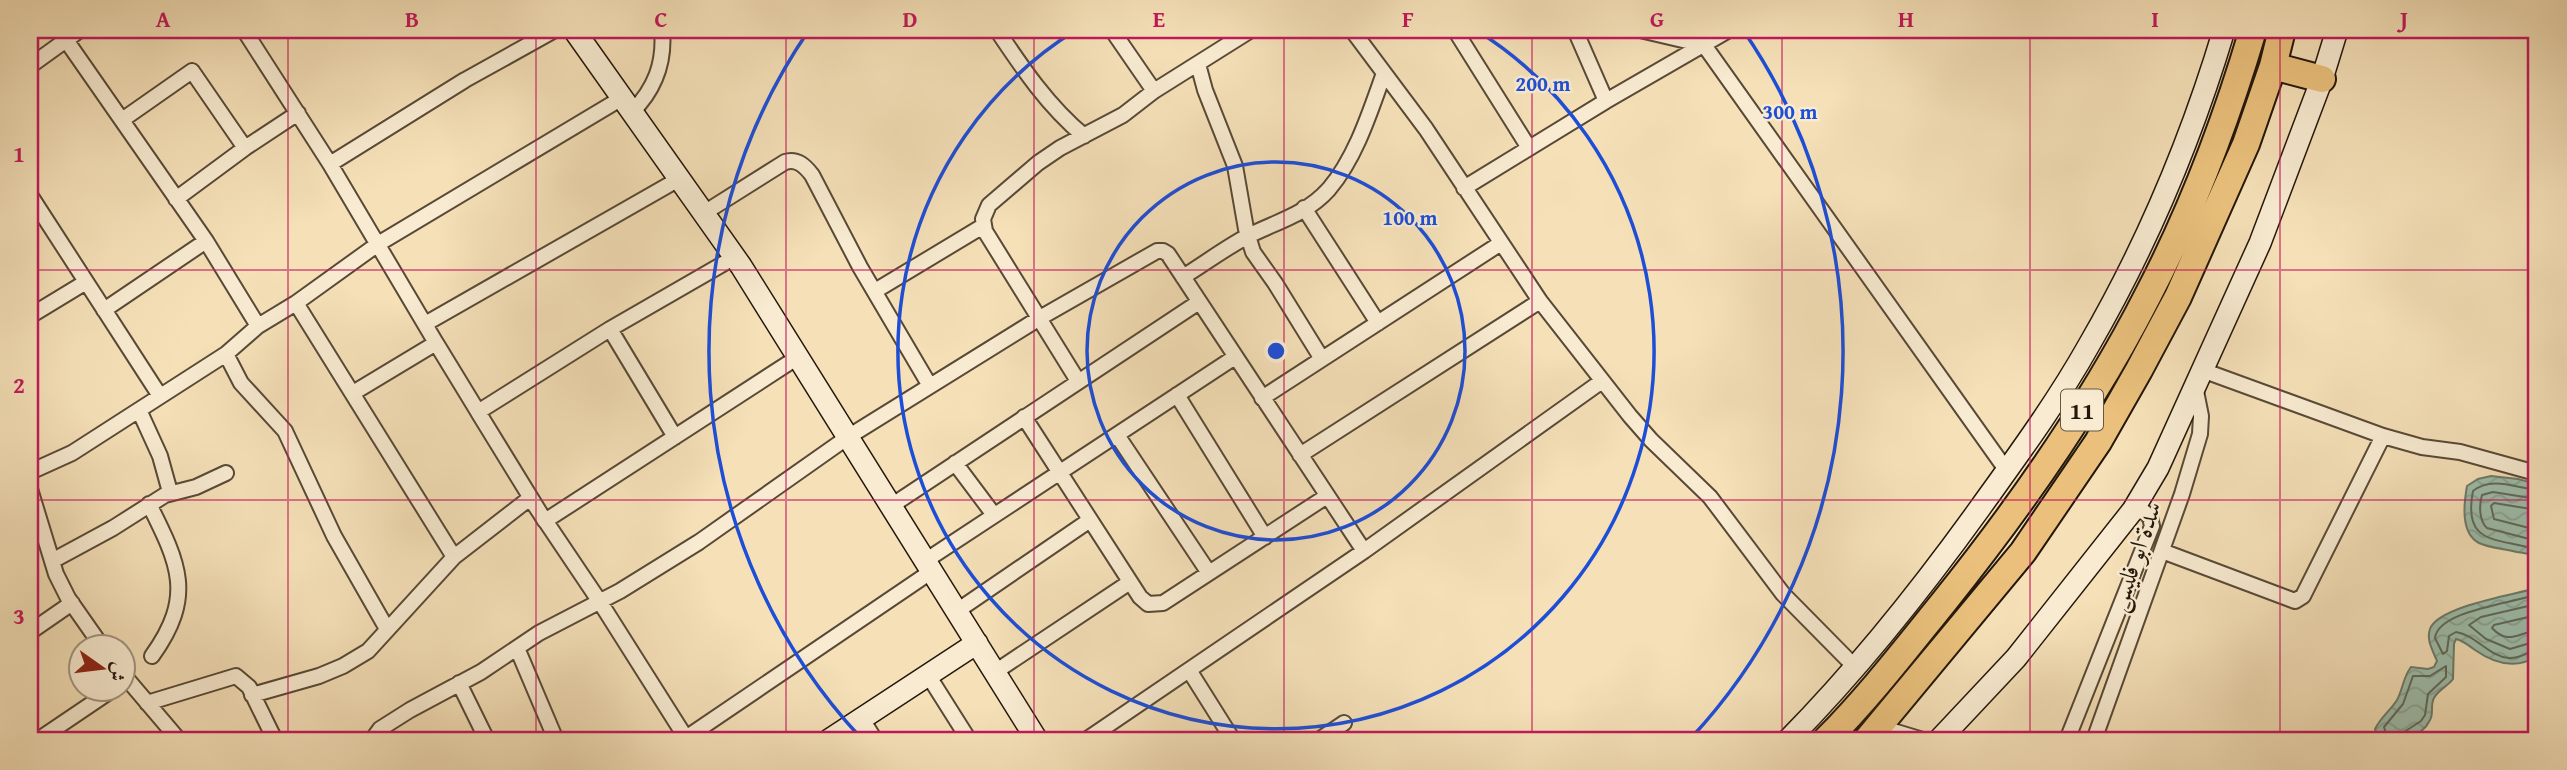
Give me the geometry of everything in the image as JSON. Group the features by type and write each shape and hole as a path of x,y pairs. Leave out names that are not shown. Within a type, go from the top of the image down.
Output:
{"highway":[{"name":"11","path":"1826,740 1884,676 1920,611 2029,488 2073,426 2131,328 2182,226 2211,157 2253,30"},
{"name":"11","path":"1874,735 2022,552 2098,442 2178,297 2246,144 2273,66 2282,30"},
{"path":"2273,66 2322,79"}],"main road":[{"path":"574,30 735,257 1037,740"},
{"path":"1788,740 1856,668 1920,611 2088,347 2157,215 2185,146 2224,30"},
{"path":"1939,740 2016,658 2133,510 2158,468 2260,243 2322,79 2337,30"},
{"path":"829,740 977,643"}],"street":[{"path":"30,66 80,30"},
{"path":"244,30 330,164 530,498 600,602 685,739 929,566 994,515 1235,357"},
{"path":"330,164 465,80 555,30"},
{"path":"30,472 72,453 226,354 258,326 296,303 378,244 627,105 644,99 656,80 663,53 662,30"},
{"path":"998,30 1028,77 1050,104 1084,136"},
{"path":"1112,30 1154,91"},
{"path":"1352,30 1426,129 1540,301 1602,381 1651,440 1716,503 1783,594 1856,668"},
{"path":"1455,30 1529,148"},
{"path":"1575,30 1606,101"},
{"path":"1640,30 1704,45 2007,471"},
{"path":"1464,188 1728,30"},
{"path":"1078,381 983,226 984,213 989,205 1038,163 1132,110 1154,91 1242,32"},
{"path":"66,40 206,242 258,326"},
{"path":"1198,64 1205,90 1235,166 1247,236 1253,252 1322,359"},
{"path":"122,120 192,71 245,148"},
{"path":"1183,277 1247,236 1289,219 1327,191 1339,176 1369,114 1384,73"},
{"path":"176,199 298,113"},
{"path":"704,213 785,162 797,162 812,175 930,386"},
{"path":"425,324 679,178"},
{"path":"30,195 160,396"},
{"path":"1304,208 1378,323"},
{"path":"875,291 983,226"},
{"path":"104,310 206,242"},
{"path":"1262,398 1501,243"},
{"path":"372,740 380,729 539,633 600,602 699,542 848,437 1038,319 1157,251 1168,254 1364,551"},
{"path":"478,412 610,328 735,257"},
{"path":"30,316 86,282"},
{"path":"1300,455 1540,301"},
{"path":"891,506 1199,302"},
{"path":"296,303 454,558"},
{"path":"610,328 675,437"},
{"path":"353,393 436,343"},
{"path":"226,354 241,383 285,431 334,536 387,629"},
{"path":"545,521 798,357"},
{"path":"2198,377 2383,436 2422,447 2460,452 2536,473"},
{"name":"سدة ابو فليس","path":"2094,740 2162,551 2200,434 2198,377"},
{"path":"1086,740 1364,551 1602,381"},
{"path":"1177,395 1265,537"},
{"path":"139,410 160,456 170,492"},
{"path":"478,412 545,521"},
{"path":"1024,417 1130,582 1144,601 1156,605 1327,496"},
{"path":"1117,435 1209,573"},
{"path":"2162,551 2295,601 2303,596 2383,436"},
{"path":"955,463 994,515"},
{"path":"52,561 113,528 170,492 196,487 226,473"},
{"path":"30,489 34,516 56,574 93,634"},
{"path":"252,695 291,685 343,666 368,651 454,558 530,498"},
{"path":"149,504 173,554 179,586 174,618 166,637 152,656"},
{"name":"سدة ابو فليس","path":"2067,740 2152,526 2150,517 2144,512 2133,510"},
{"path":"957,611 1090,520"},
{"path":"995,672 1130,582"},
{"path":"30,632 72,603"},
{"path":"517,648 556,740"},
{"path":"1189,670 1233,740"},
{"path":"928,675 970,740"},
{"path":"147,703 232,676 242,679 275,740"},
{"path":"459,683 487,740"},
{"path":"136,691 172,738"},
{"path":"38,740 91,704"},
{"path":"862,719 875,740"},
{"path":"1319,740 1344,723"},
{"path":"1874,735 1923,740"}],"water":[{"path":"2491,476 2537,484 2537,560 2528,554 2483,545 2469,532 2465,517 2467,486 2478,479"},
{"path":"2537,583 2537,656 2521,663 2506,664 2490,659 2456,639 2453,679 2434,698 2431,717 2426,726 2406,738 2391,739 2377,735 2375,729 2397,700 2411,667 2434,667 2437,661 2430,645 2429,633 2436,621 2460,608 2533,589"}]}
